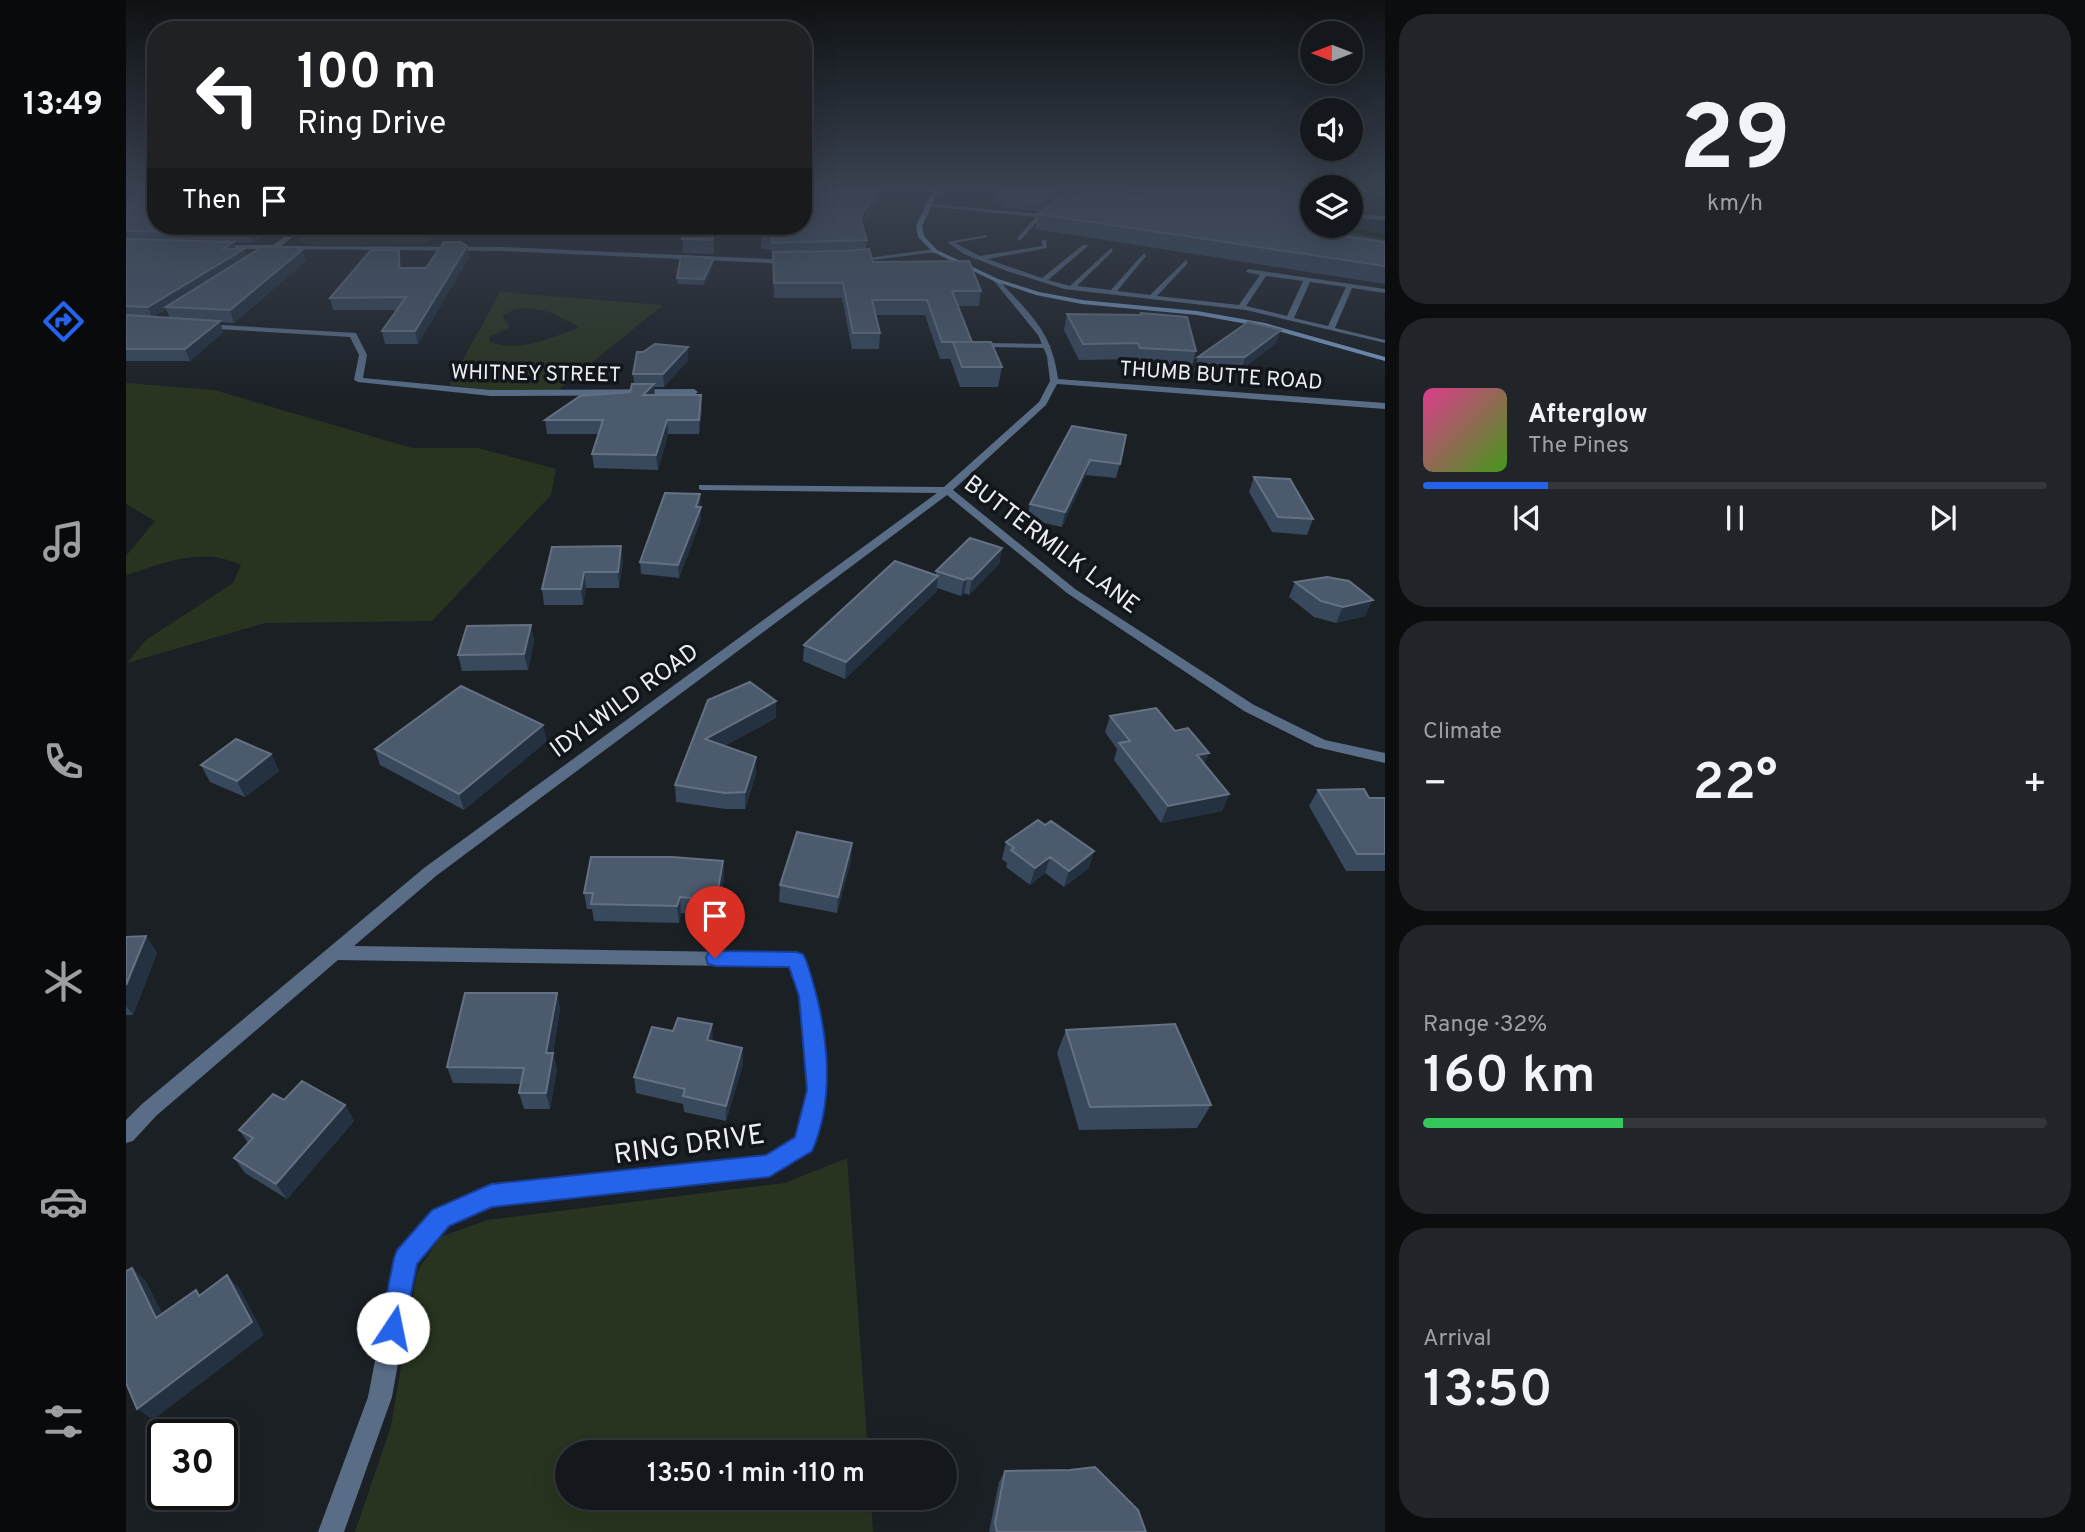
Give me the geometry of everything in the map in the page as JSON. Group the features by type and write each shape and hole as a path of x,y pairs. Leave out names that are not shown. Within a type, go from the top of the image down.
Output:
{"main road":[{"path":"955,259 996,279 1038,294 1082,302 1198,313 1265,325 1381,358"}],"street":[{"path":"743,259 800,262"},
{"path":"845,261 857,259"},
{"path":"983,259 1070,288 1241,308 1382,342"},
{"path":"1042,281 1068,259"},
{"path":"1070,288 1101,259"},
{"path":"1111,293 1140,259"},
{"path":"1152,297 1186,262"},
{"path":"1248,271 1385,291"},
{"path":"1241,308 1264,273"},
{"path":"996,279 1042,334 1051,356 1054,381"},
{"path":"1290,318 1307,280"},
{"path":"1331,329 1350,286"},
{"name":"WHITNEY STREET","path":"195,325 353,335 363,355 358,380 491,393 694,392"},
{"path":"1381,358 1385,332"},
{"path":"990,345 1047,346"},
{"name":"THUMB BUTTE ROAD","path":"1054,381 1385,406"},
{"name":"IDYLWILD ROAD","path":"126,1134 149,1110 337,953 429,872 947,490 1043,403 1054,381"},
{"name":"BUTTERMILK LANE","path":"702,487 947,490 1071,591 1249,708 1321,744 1385,758"},
{"name":"RING DRIVE","path":"331,1532 380,1397 406,1258 441,1218 491,1196 769,1166 804,1144 818,1090 808,996 796,960 337,953"}],"green space":[{"path":"500,292 663,305 558,390 489,390 449,385","holes":["515,309 550,312 579,327 524,345 490,342 489,337 510,327 502,316"]},
{"path":"126,383 214,390 412,448 478,448 556,469 551,495 432,621 265,623 127,663 146,640 233,583 241,565 212,557 183,558 126,575 126,556 155,521 126,504"},
{"path":"847,1158 867,1440 555,1440 555,1510 872,1510 873,1532 355,1532 391,1426 417,1272 440,1237 487,1220 785,1183"}],"building":[{"path":"126,259 227,259 148,307 126,306"},
{"path":"242,259 291,259 230,310 166,307"},
{"path":"363,259 399,259 399,268 426,268 432,259 459,259 415,331 382,331 406,297 330,298"},
{"path":"680,259 713,259 704,279 677,278"},
{"path":"773,259 969,261 981,291 952,291 972,342 942,342 927,300 872,300 880,333 853,333 843,283 774,283"},
{"path":"1342,259 1385,259 1385,266"},
{"path":"1141,313 1187,317 1196,351 1140,348 1138,343 1083,344 1067,314 1142,315"},
{"path":"126,315 220,321 185,349 126,349"},
{"path":"1248,322 1281,330 1245,357 1198,357"},
{"path":"953,342 991,342 1002,367 962,367"},
{"path":"655,344 688,347 663,374 633,374 637,352 643,352"},
{"path":"632,384 654,384 643,395 701,395 699,420 667,420 656,455 592,454 603,420 545,420 580,396 630,392"},
{"path":"1072,426 1126,435 1120,464 1090,460 1065,512 1030,504"},
{"path":"1254,477 1290,479 1313,519 1278,517"},
{"path":"665,493 700,494 696,507 701,507 678,565 640,562"},
{"path":"970,538 1002,548 972,579 964,580 936,571"},
{"path":"621,546 618,572 584,572 581,589 542,589 552,547"},
{"path":"895,561 938,576 846,662 804,645"},
{"path":"1327,577 1349,581 1373,600 1343,607 1321,601 1295,582"},
{"path":"531,625 524,654 458,655 467,626"},
{"path":"750,682 776,701 705,739 756,757 745,792 725,793 675,785 708,700"},
{"path":"461,686 543,725 459,794 375,749"},
{"path":"1156,708 1175,731 1188,728 1209,753 1197,755 1229,794 1168,806 1119,743 1130,741 1110,716"},
{"path":"236,739 271,754 237,781 201,765"},
{"path":"1364,789 1369,798 1385,798 1385,854 1357,854 1318,790"},
{"path":"1038,820 1045,825 1051,821 1094,851 1069,871 1050,857 1035,868 1011,850 1014,848 1006,842"},
{"path":"797,832 852,843 838,897 780,885"},
{"path":"591,857 672,857 723,861 716,900 680,897 677,906 591,904 593,893 584,893"},
{"path":"146,936 126,985 126,937"},
{"path":"465,993 557,993 546,1053 553,1053 546,1093 519,1093 524,1068 447,1067"},
{"path":"678,1018 712,1024 707,1040 742,1048 726,1106 683,1096 685,1089 634,1077 652,1027 673,1031"},
{"path":"1175,1024 1211,1105 1090,1107 1066,1030"},
{"path":"302,1081 345,1105 276,1184 234,1158 253,1138 239,1130 273,1094 284,1100"},
{"path":"132,1268 156,1318 196,1290 199,1296 227,1275 252,1322 137,1409 126,1383 126,1271"},
{"path":"1095,1467 1138,1510 1146,1532 997,1532 995,1523 1005,1471"}],"route":[{"path":"393,1328 406,1258 441,1218 491,1196 769,1166 804,1144 818,1090 808,996 796,960 715,958"}]}
